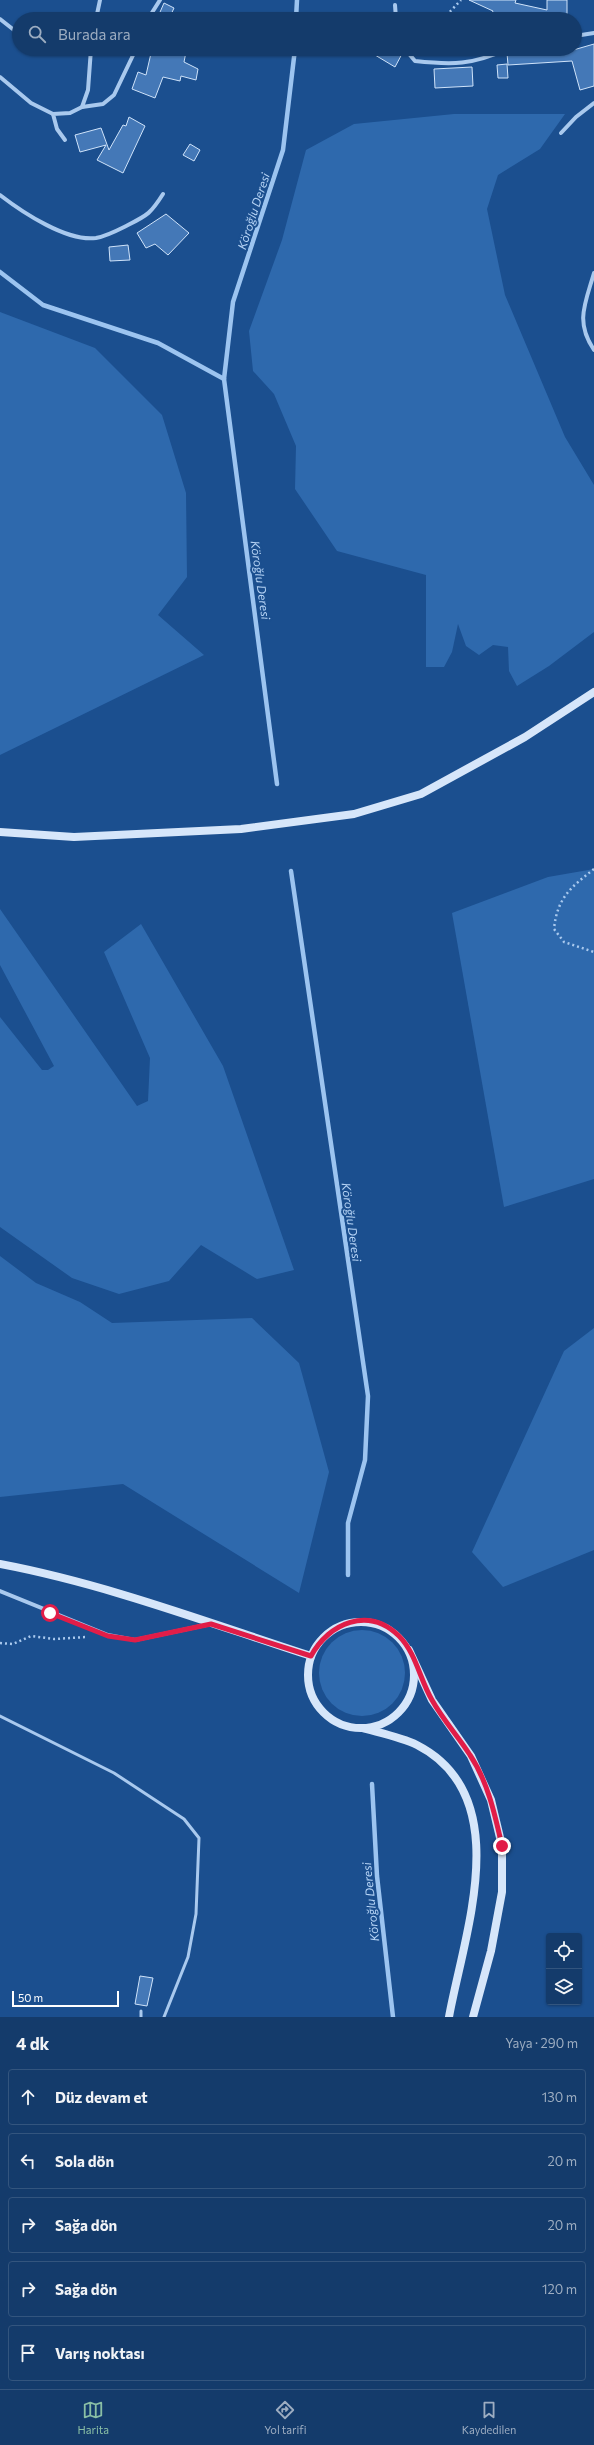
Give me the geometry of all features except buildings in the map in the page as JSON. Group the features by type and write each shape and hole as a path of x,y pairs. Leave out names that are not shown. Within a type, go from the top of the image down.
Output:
{"main road":[{"path":"0,832 74,837 240,829 354,814 421,794 525,737 594,692"},
{"path":"0,1564 37,1571 311,1656"},
{"path":"449,2017 469,1922 476,1878 477,1837 468,1800 454,1774 440,1760 417,1745 362,1728 345,1726 330,1718 318,1706 310,1690 308,1673 311,1656 320,1641 332,1629 348,1622 366,1621 384,1626 398,1636 409,1650 432,1700 471,1756 491,1800 502,1846 502,1892 491,1951 473,2017"},
{"path":"362,1728 380,1725 395,1716 407,1702 414,1686 414,1668 409,1650"}],"street":[{"path":"97,12 100,0"},
{"path":"152,12 160,0"},
{"path":"396,5 396,12"},
{"path":"0,19 12,28"},
{"path":"582,35 594,33"},
{"path":"82,107 88,90 90,56"},
{"path":"0,77 31,103 53,114 70,113 82,107 103,104 114,94 133,56"},
{"path":"411,56 415,61 452,65 491,56"},
{"path":"561,134 576,117 594,103"},
{"path":"53,114 57,129 65,140"},
{"path":"0,195 21,212 42,223 77,236 96,238 119,230 150,214 163,194"},
{"path":"594,273 582,322 584,336 594,350"},
{"path":"0,1591 108,1636 135,1640 211,1624"}],"lane":[{"path":"0,1716 114,1773 184,1819 199,1838 196,1914 188,1957 164,2017"},
{"path":"141,2011 141,2017"}],"path":[{"path":"450,12 461,0"},
{"path":"594,869 569,889 556,912 554,928 564,942 594,952"},
{"path":"0,1642 13,1644 31,1636 54,1638 108,1636"}],"shaded area":[{"path":"454,114 565,114 540,149 498,175 487,209 505,295 565,437 594,485 594,632 549,666 517,686 509,671 508,647 493,645 479,655 466,646 458,624 452,652 444,667 426,667 426,575 337,551 295,489 296,446 274,394 253,371 249,331 282,240 306,150 354,124"},
{"path":"0,312 95,348 162,415 186,493 187,577 158,615 204,655 0,755"},
{"path":"594,869 594,1179 504,1207 452,913 548,877"},
{"path":"0,909 137,1106 148,1101 150,1058 104,952 141,924 223,1066 294,1270 257,1279 201,1245 169,1281 119,1294 72,1278 0,1227 0,1017 42,1070 48,1070 54,1066 0,965"},
{"path":"0,1256 36,1283 80,1302 112,1323 252,1318 299,1363 329,1472 299,1593 123,1484 0,1497"},
{"path":"594,1328 594,1550 503,1587 472,1552 564,1351"},
{"path":"362,1630 379,1633 393,1642 402,1656 405,1673 402,1690 393,1704 379,1713 362,1716 345,1713 331,1704 322,1690 319,1673 322,1656 331,1642 345,1633"}],"waterway":[{"name":"Köroğlu Deresi","path":"296,12 297,0"},
{"name":"Köroğlu Deresi","path":"277,784 224,379 233,302 283,150 294,56"},
{"name":"Köroğlu Deresi","path":"0,272 43,305 158,343 224,379"},
{"name":"Köroğlu Deresi","path":"291,871 368,1396 365,1460 348,1523 348,1575"},
{"name":"Köroğlu Deresi","path":"372,1784 377,1876 393,2017"}],"route":[{"path":"50,1613 108,1636 135,1640 211,1624 311,1656 320,1641 332,1629 348,1622 366,1621 384,1626 398,1636 409,1650 432,1700 471,1756 491,1800 502,1846"}]}
